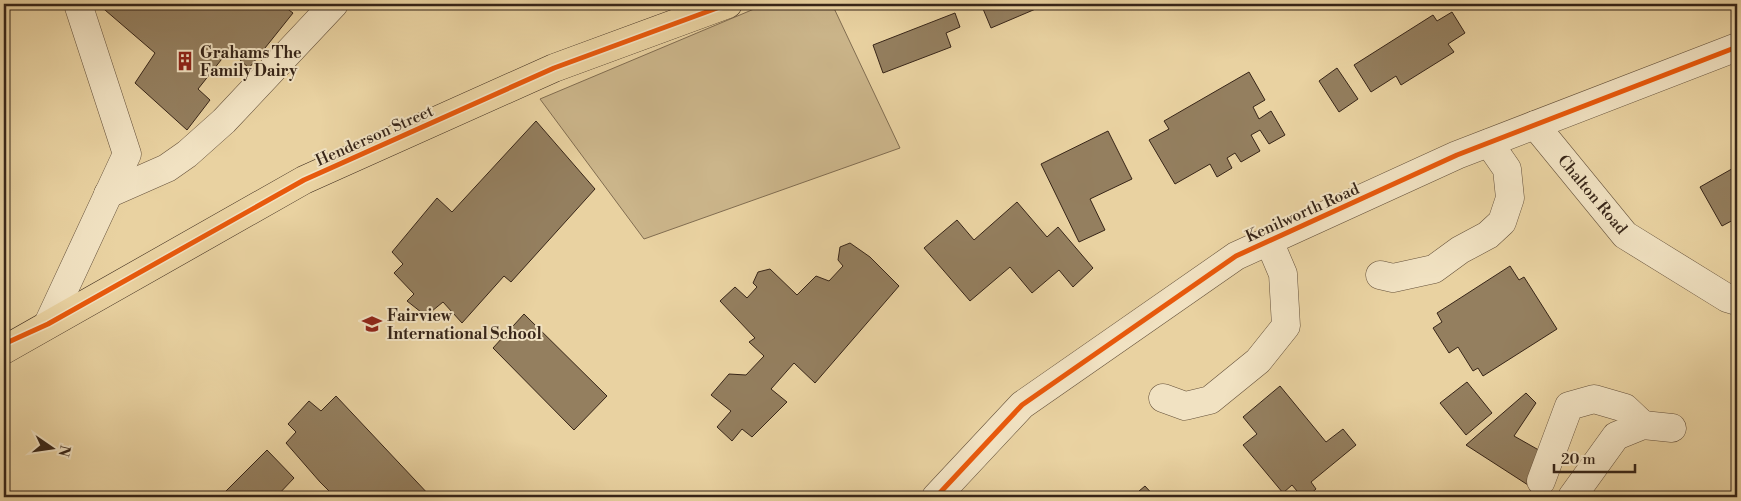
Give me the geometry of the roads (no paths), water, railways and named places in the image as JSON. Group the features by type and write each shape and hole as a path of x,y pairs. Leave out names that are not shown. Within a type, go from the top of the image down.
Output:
{"main road":[{"name":"Henderson Street","path":"4,350 304,180 554,68 728,4"},
{"name":"Henderson Street","path":"4,344 48,324"}],"street":[{"path":"48,324 126,154 78,4"},
{"path":"108,194 167,168 187,154 224,121 334,4"},
{"name":"Kenilworth Road","path":"936,497 1022,405 1236,256 1457,155 1737,47"},
{"name":"Chalton Road","path":"1534,125 1625,235 1727,298 1737,301"},
{"path":"1380,275 1392,278 1434,269 1460,250 1488,235 1502,222 1510,198 1508,169 1489,143"},
{"path":"1163,398 1185,406 1210,400 1258,361 1286,326 1283,274 1270,241"},
{"path":"1541,481 1569,406 1594,399 1626,408 1643,425"},
{"path":"1572,497 1616,436 1643,425 1672,428"}],"place":[{"name":"Grahams The Family Dairy","path":"185,61"},
{"name":"Fairview International School","path":"372,324"}]}
